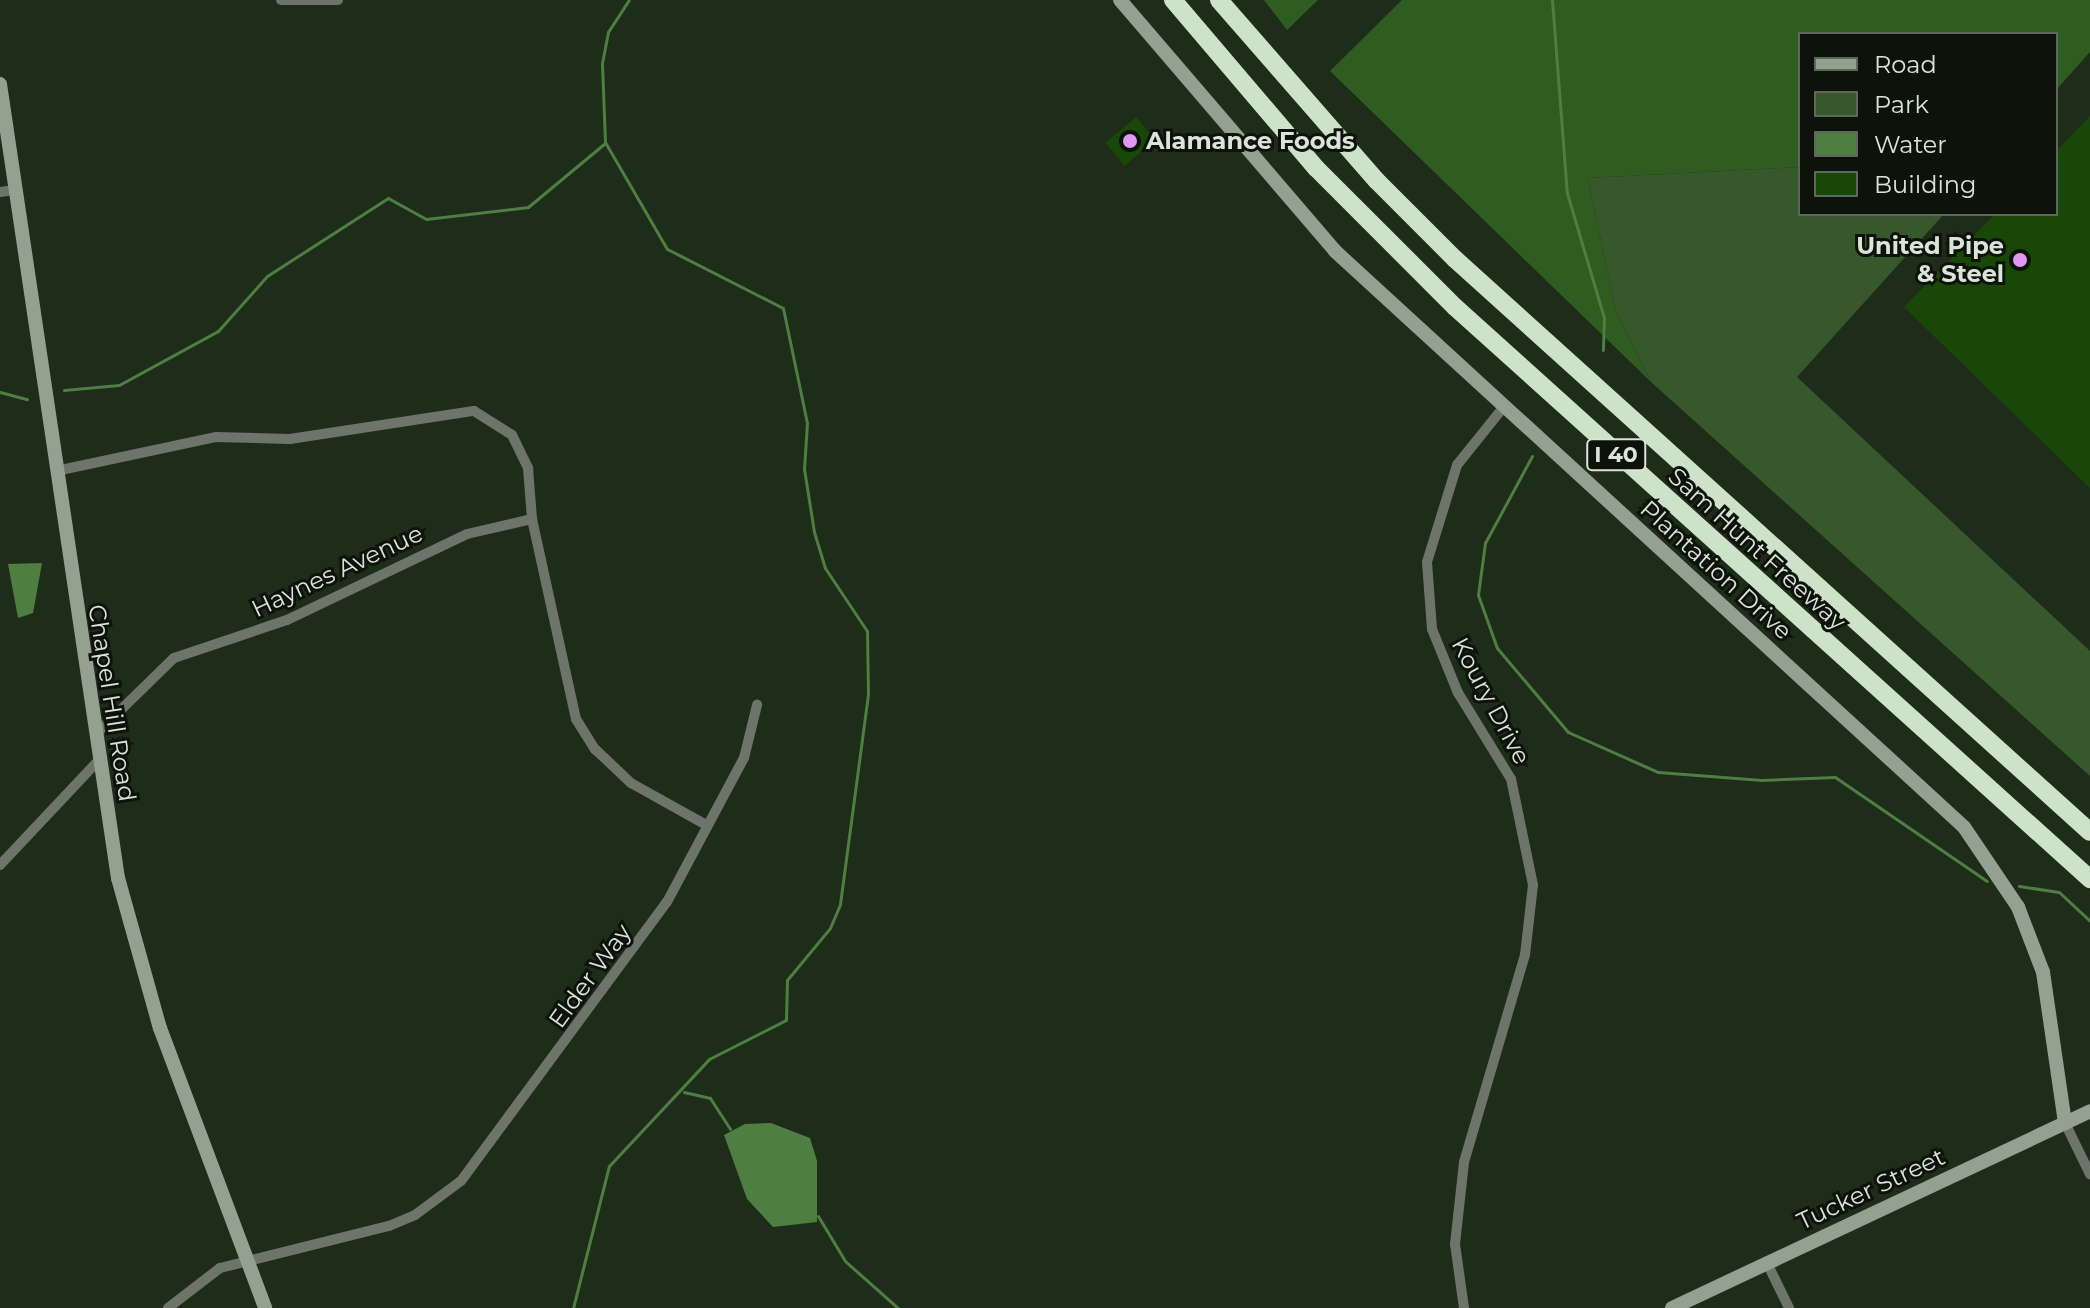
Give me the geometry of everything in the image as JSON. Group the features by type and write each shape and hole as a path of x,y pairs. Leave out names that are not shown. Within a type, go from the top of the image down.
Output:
{"highway":[{"name":"Sam Hunt Freeway","path":"1173,0 1316,168 1444,297 2090,879"},
{"name":"Sam Hunt Freeway","path":"1219,0 1367,170 1474,277 2090,832"}],"street":[{"path":"281,0 338,0"},
{"name":"Plantation Drive","path":"1120,0 1325,240 1502,409 1912,776 1983,850 2018,907 2043,972 2065,1123 2090,1174"},
{"name":"Chapel Hill Road","path":"0,84 7,191 56,471 98,761 134,944 265,1308"},
{"name":"Koury Drive","path":"1464,1308 1455,1244 1464,1162 1525,955 1533,885 1529,842 1511,779 1458,693 1432,629 1427,562 1457,465 1502,409"},
{"path":"56,471 216,437 290,439 474,411 512,435 528,468 532,519 576,719 595,749 631,783 706,825"},
{"name":"Haynes Avenue","path":"95,735 174,658 287,620 467,534 532,519"},
{"name":"Elder Way","path":"168,1308 196,1283 245,1258 351,1239 415,1215 461,1181 642,939 744,758 757,705"},
{"path":"0,865 98,761"},
{"name":"Tucker Street","path":"1672,1308 2090,1111"},
{"path":"1767,1263 1789,1308"}],"green space":[{"path":"1798,167 1798,216 1942,216 1797,377 2090,651 2090,776 1651,382 1615,309 1588,178"}],"shaded area":[{"path":"1264,0 1318,0 1287,30"},
{"path":"1402,0 2090,0 2090,52 2058,88 2058,32 1798,32 1798,167 1588,178 1615,309 1651,382 1330,71"}],"water":[{"path":"42,563 33,613 18,618 8,564"},
{"path":"771,1123 810,1138 817,1161 817,1222 773,1227 747,1199 724,1135 745,1124"}],"building":[{"name":"United Pipe & Steel","path":"2090,116 2090,488 1904,307 1993,216 2058,216 2058,149"},
{"name":"Alamance Foods","path":"1136,117 1155,140 1125,166 1105,143"}],"waterway":[{"path":"573,1308 609,1166 709,1059 786,1020 787,980 830,928 840,904 868,694 867,631 825,568 814,532 804,469 807,423 783,308 667,249 605,142 602,63 608,32 629,0"},
{"path":"1552,0 1567,193 1604,318 1603,350"},
{"path":"64,390 119,385 218,331 267,276 388,198 426,219 528,207 604,144"},
{"path":"0,392 27,399"},
{"path":"1532,456 1485,543 1478,595 1497,648 1568,732 1658,772 1762,780 1835,777 1987,881"},
{"path":"2019,886 2059,892 2090,921"},
{"path":"684,1092 710,1098 730,1129"},
{"path":"818,1216 845,1261 898,1308"}],"place":[{"name":"Alamance Foods","path":"1130,141"},
{"name":"United Pipe & Steel","path":"2020,260"}]}
